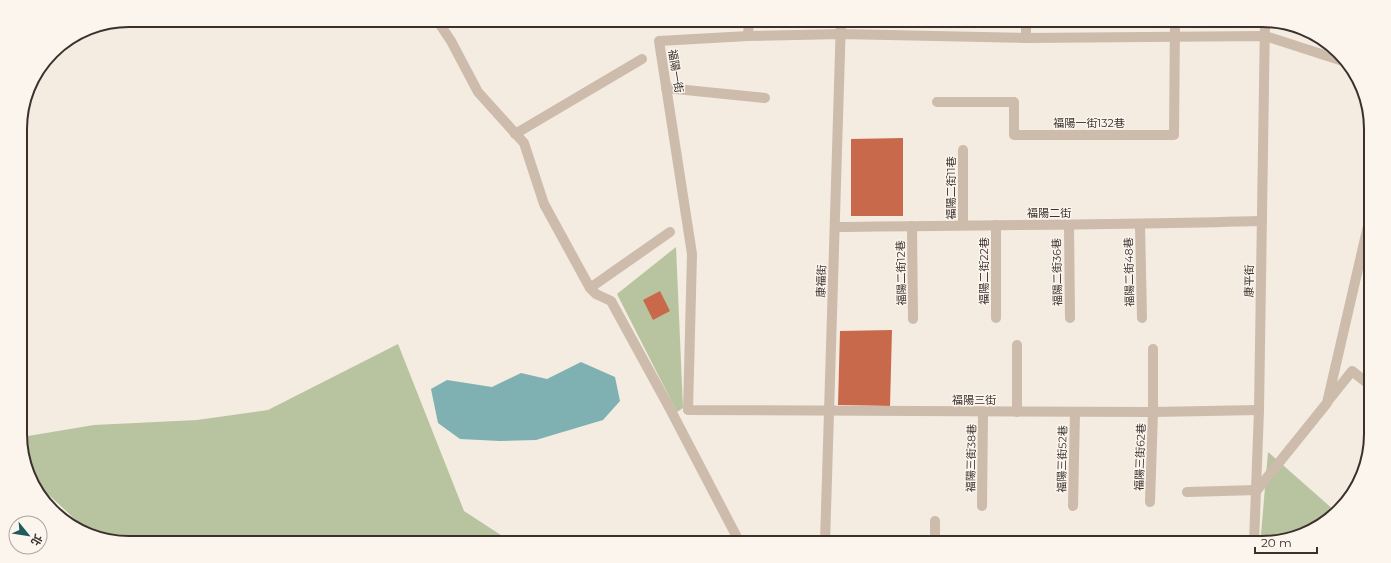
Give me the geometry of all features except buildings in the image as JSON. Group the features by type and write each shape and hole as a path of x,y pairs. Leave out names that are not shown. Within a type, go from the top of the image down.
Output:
{"street":[{"path":"442,27 451,41 478,92 524,143 544,204 590,288 596,294 611,301 669,407 736,536"},
{"path":"748,36 749,27"},
{"name":"康福街","path":"825,536 841,27"},
{"path":"1026,27 1026,38"},
{"path":"1175,27 1175,36"},
{"name":"康平街","path":"1255,536 1258,490 1265,27"},
{"name":"福陽一街","path":"688,410 692,254 659,41 748,36 841,34 1026,38 1265,36 1336,59"},
{"name":"福陽一街132巷","path":"937,102 1014,102 1014,135 1174,135 1175,36"},
{"path":"515,134 642,59"},
{"path":"666,88 766,98"},
{"name":"福陽二街11巷","path":"963,150 963,225"},
{"name":"福陽二街","path":"835,227 1140,225 1262,221"},
{"name":"福陽二街22巷","path":"996,225 996,318"},
{"name":"福陽二街36巷","path":"1069,225 1070,318"},
{"name":"福陽二街48巷","path":"1140,225 1142,318"},
{"name":"福陽二街12巷","path":"912,226 914,319"},
{"path":"590,288 670,232"},
{"path":"1327,403 1364,258"},
{"path":"1017,345 1017,412"},
{"name":"福陽三街62巷","path":"1150,502 1153,412 1153,349"},
{"path":"1187,492 1258,490 1352,371 1364,380"},
{"name":"福陽三街","path":"688,410 983,412 1153,412 1259,410"},
{"name":"福陽三街38巷","path":"982,506 983,412"},
{"name":"福陽三街52巷","path":"1073,506 1075,412"},
{"path":"935,521 935,536"}],"green space":[{"path":"676,247 683,408 677,412 617,294"},
{"path":"398,344 464,511 502,536 129,536 102,533 79,523 43,490 32,467 29,454 27,436 94,425 197,420 268,410"},
{"path":"1268,452 1332,508 1313,522 1289,533 1269,536 1261,535"}],"water":[{"path":"581,362 615,377 620,401 603,420 536,440 500,441 460,439 438,423 431,389 447,380 492,387 521,373 547,379"}]}
